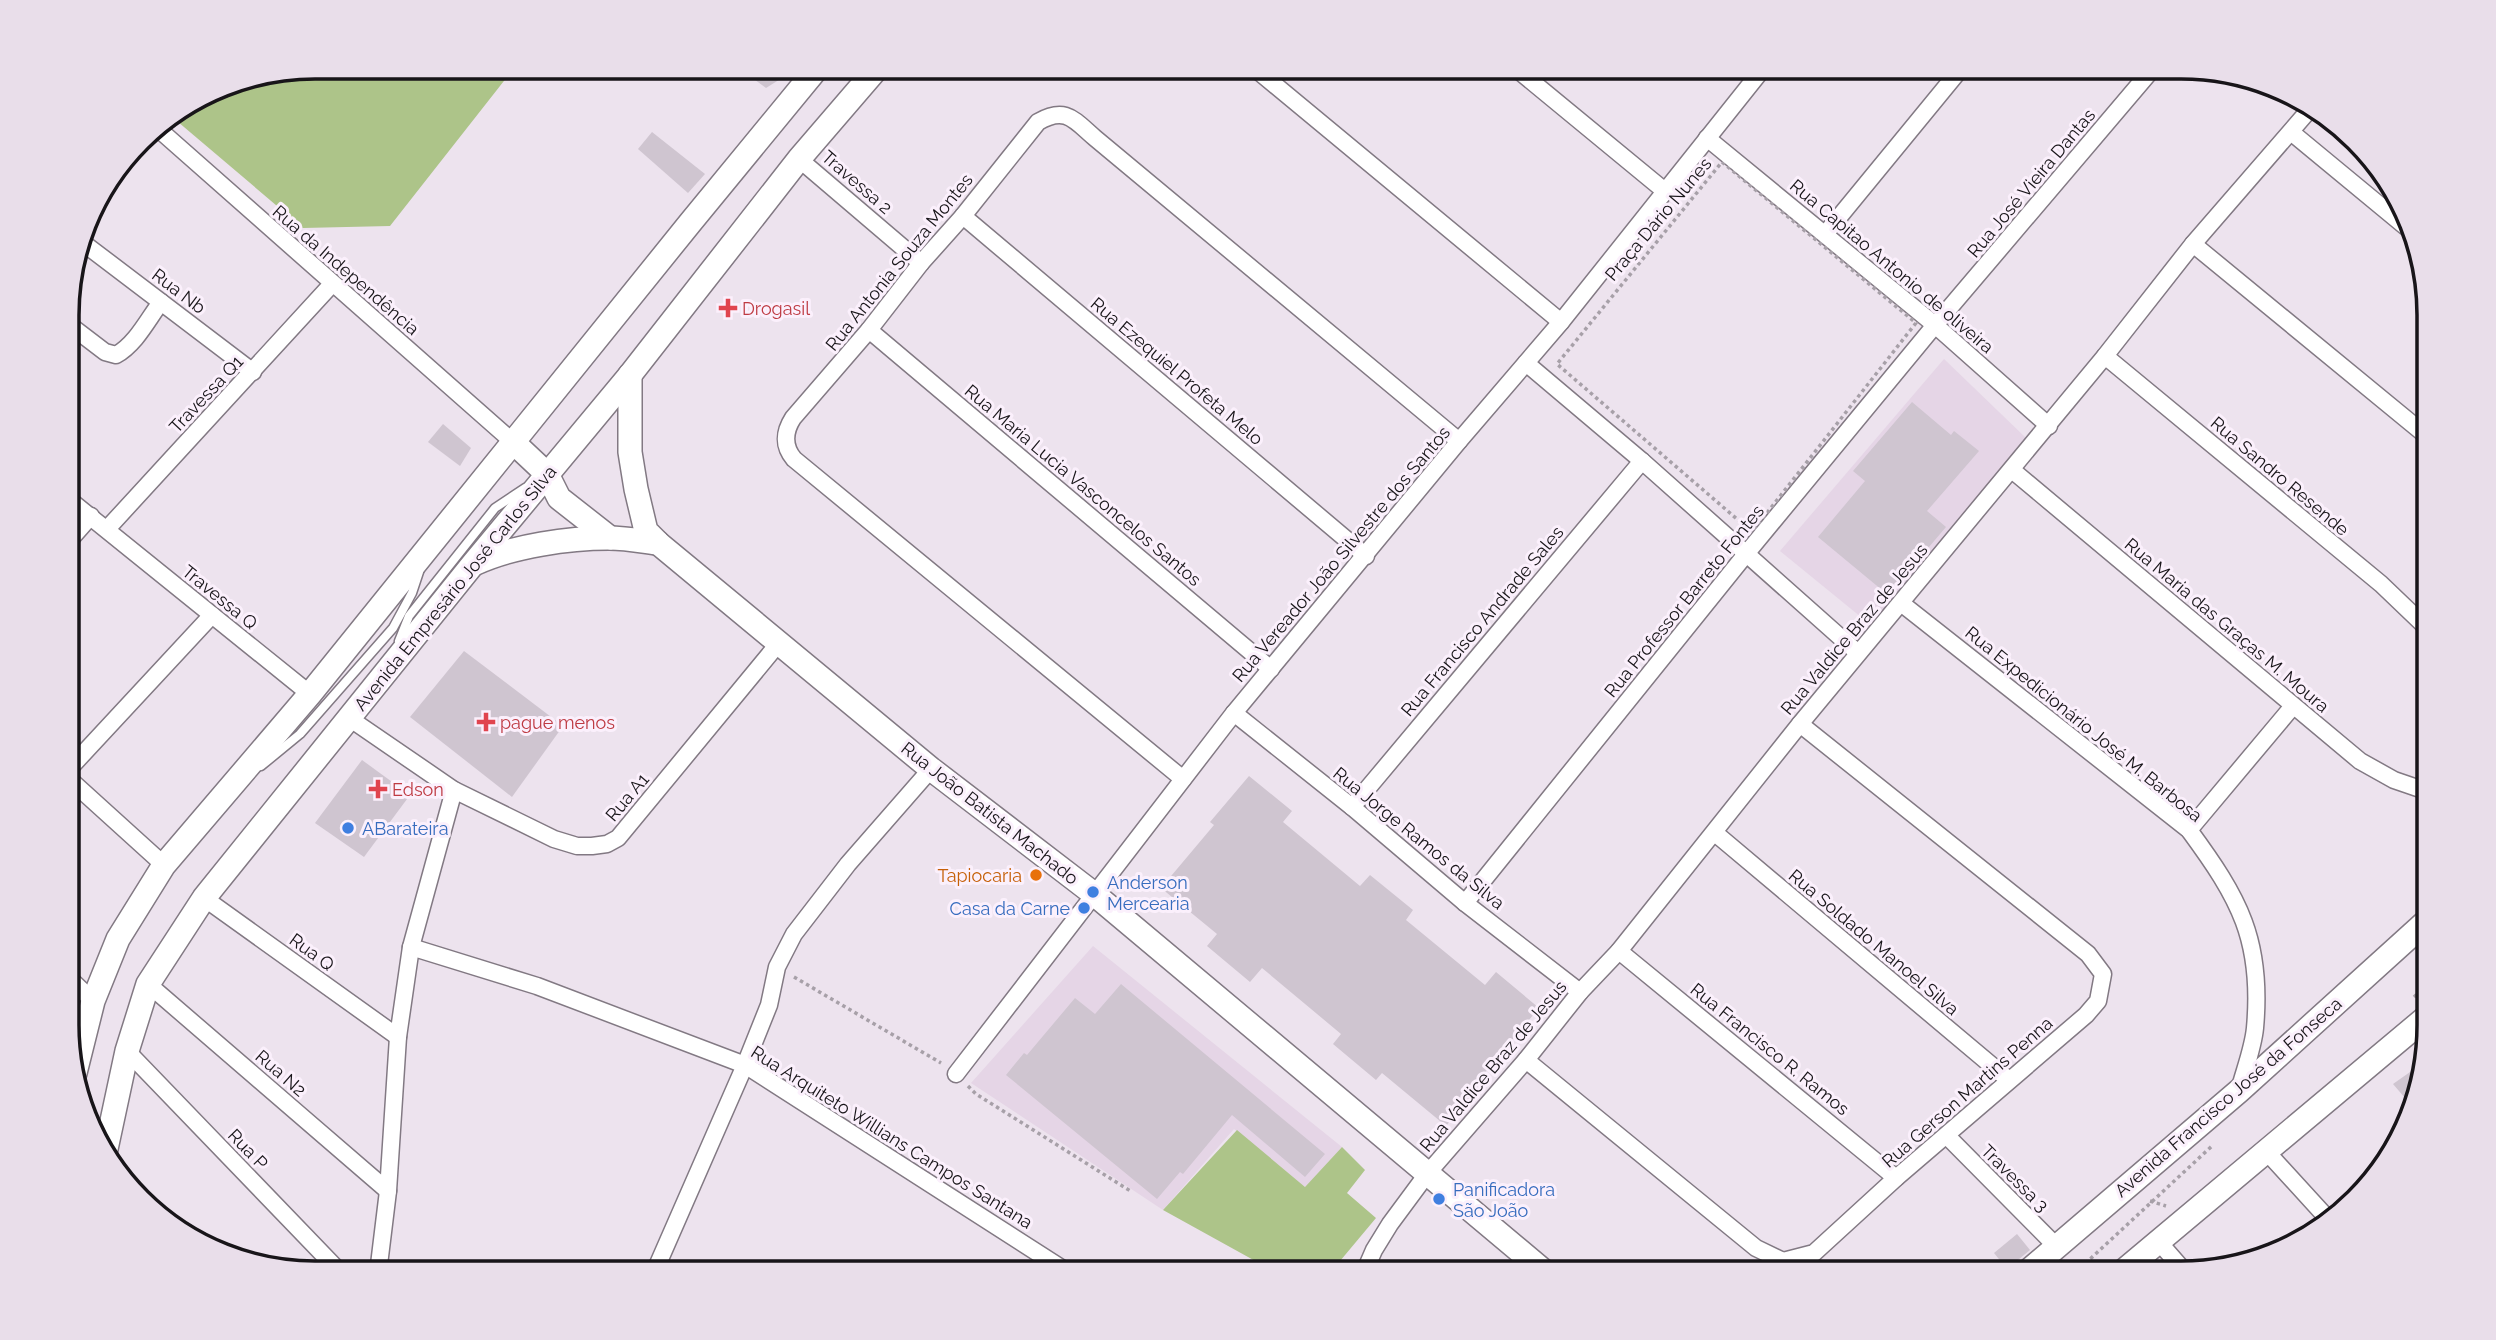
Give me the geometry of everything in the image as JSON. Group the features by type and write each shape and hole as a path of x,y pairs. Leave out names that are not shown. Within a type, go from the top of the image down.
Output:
{"main road":[{"path":"81,1050 93,1001 118,939 164,865 310,694 808,79"},
{"name":"Avenida Empresário José Carlos Silva","path":"108,1139 127,1051 148,984 204,898 629,375 799,159 868,79"},
{"path":"473,564 495,554 558,543 652,537 630,452 629,375"},
{"path":"513,442 547,474 559,498 610,538"},
{"name":"Rua João Batista Machado","path":"652,537 931,769 1094,894 1532,1261"},
{"name":"Avenida Francisco José da Fonseca","path":"2039,1261 2239,1091 2417,930"},
{"path":"2135,1261 2417,1026"}],"street":[{"path":"1268,79 1561,322"},
{"path":"1529,79 1666,192"},
{"name":"Rua Vereador João Silvestre dos Santos","path":"956,1074 1234,713 1561,322 1666,192 1751,79"},
{"path":"1826,233 1952,79"},
{"name":"Rua José Vieira Dantas","path":"1935,325 2144,79"},
{"name":"Rua Antonia Souza Montes","path":"1183,779 789,453 785,441 793,418 869,330 1038,122 1049,115 1061,113 1087,131 1459,441"},
{"name":"Rua Valdice Braz de Jesus","path":"1369,1261 1390,1224 1427,1174 1580,992 1619,951 1858,653 2049,426 2193,244 2306,115"},
{"path":"2291,132 2396,218"},
{"name":"Rua da Independência","path":"164,134 513,442"},
{"name":"Rua Capitao Antonio de oliveira","path":"1707,138 1826,233 2049,426"},
{"name":"Travessa 2","path":"799,159 921,263"},
{"name":"Rua Ezequiel Profeta Melo","path":"963,216 1366,556"},
{"path":"2193,244 2417,428"},
{"name":"Rua Nb","path":"89,247 253,372"},
{"name":"Travessa Q1","path":"107,529 332,284"},
{"path":"79,333 105,352 116,355 133,340 161,302"},
{"name":"Rua Professor Barreto Fontes","path":"1465,903 1746,554 1935,325"},
{"name":"Rua Maria Lucia Vasconcelos Santos","path":"869,330 1271,669"},
{"name":"Rua Sandro Resende","path":"2105,356 2381,584 2417,618"},
{"path":"1526,363 1642,461 1858,653"},
{"name":"Rua Francisco Andrade Sales","path":"1352,807 1642,461"},
{"name":"Rua Maria das Graças M. Moura","path":"2012,470 2360,761 2395,780 2417,788"},
{"name":"Travessa Q","path":"79,506 310,694"},
{"path":"79,530 92,516"},
{"name":"Rua Expedicionário José M. Barbosa","path":"1901,603 2189,830 2222,876 2242,913 2253,947 2255,1030 2239,1091"},
{"path":"79,759 212,615"},
{"name":"Rua A1","path":"349,718 454,790 554,838 577,846 607,844 618,838 778,644"},
{"path":"2189,830 2293,706"},
{"name":"Rua Jorge Ramos da Silva","path":"1234,713 1352,807 1465,903 1580,992"},
{"name":"Rua Gerson Martins Penna","path":"1526,1059 1756,1248 1783,1261 1814,1253 1896,1178 2086,1015 2098,1000 2103,974 2088,954 1800,724"},
{"path":"661,1261 745,1065 769,1005 777,967 794,934 848,864 931,769"},
{"path":"79,788 164,865"},
{"path":"379,1261 388,1191 398,1037 411,947 454,790"},
{"name":"Rua Soldado Manoel Silva","path":"1715,833 2009,1080"},
{"name":"Rua Q","path":"204,898 398,1037"},
{"name":"Rua Arquiteto Willians Campos Santana","path":"411,947 537,986 745,1065 1050,1261"},
{"name":"Rua Francisco R. Ramos","path":"1619,951 1896,1178"},
{"name":"Rua N2","path":"148,984 388,1191"},
{"path":"79,988 93,1001"},
{"name":"Rua P","path":"127,1051 329,1261"},
{"name":"Travessa 3","path":"1947,1136 2056,1246"},
{"path":"2266,1151 2323,1213"},
{"path":"2158,1241 2176,1261"}],"lane":[{"path":"388,670 409,616 495,508 547,474"},
{"path":"223,796 300,734 393,628 412,593 425,553"}],"path":[{"name":"Praça Dário Nunes","path":"1722,162 1916,323 1752,532 1557,364 1722,162"},
{"path":"2118,1193 2174,1209 2182,1221"}],"shaded area":[{"path":"1944,359 2026,438 1872,626 1780,551"},
{"path":"1093,946 1342,1147 1305,1187 1234,1129 1163,1210 971,1083"}],"green space":[{"path":"315,79 506,79 390,226 303,228 179,123 197,110 225,97 269,83"},
{"path":"1237,1130 1305,1187 1342,1147 1365,1170 1347,1193 1376,1218 1340,1261 1255,1261 1163,1210"}],"building":[{"path":"754,79 780,79 766,88"},
{"path":"652,132 705,174 688,193 638,149"},
{"path":"1912,402 1951,435 1954,431 1979,451 1927,511 1946,527 1888,595 1818,537 1865,481 1853,471"},
{"path":"443,424 471,448 460,466 428,442"},
{"name":"pague menos","path":"464,651 563,726 512,797 410,717"},
{"path":"362,760 410,795 364,857 315,823"},
{"path":"1249,776 1292,811 1283,822 1360,886 1370,875 1413,910 1406,920 1485,985 1496,972 1539,1008 1482,1076 1485,1079 1446,1126 1382,1073 1376,1080 1333,1044 1341,1034 1262,968 1250,982 1207,946 1217,934 1161,888 1214,825 1210,822"},
{"path":"1121,984 1325,1154 1305,1177 1232,1115 1183,1174 1180,1172 1157,1199 1006,1075 1024,1053 1027,1055 1075,998 1095,1014"},
{"path":"2412,1071 2405,1098 2393,1084"},
{"path":"2017,1234 2030,1250 2017,1261 2000,1261 1994,1253"}],"place":[{"name":"Drogasil","path":"728,308"},
{"name":"pague menos","path":"486,722"},
{"name":"Edson","path":"378,789"},
{"name":"ABarateira","path":"348,828"},
{"name":"Tapiocaria","path":"1036,875"},
{"name":"Anderson Mercearia","path":"1093,892"},
{"name":"Casa da Carne","path":"1084,908"},
{"name":"Panificadora São João","path":"1439,1199"}]}
